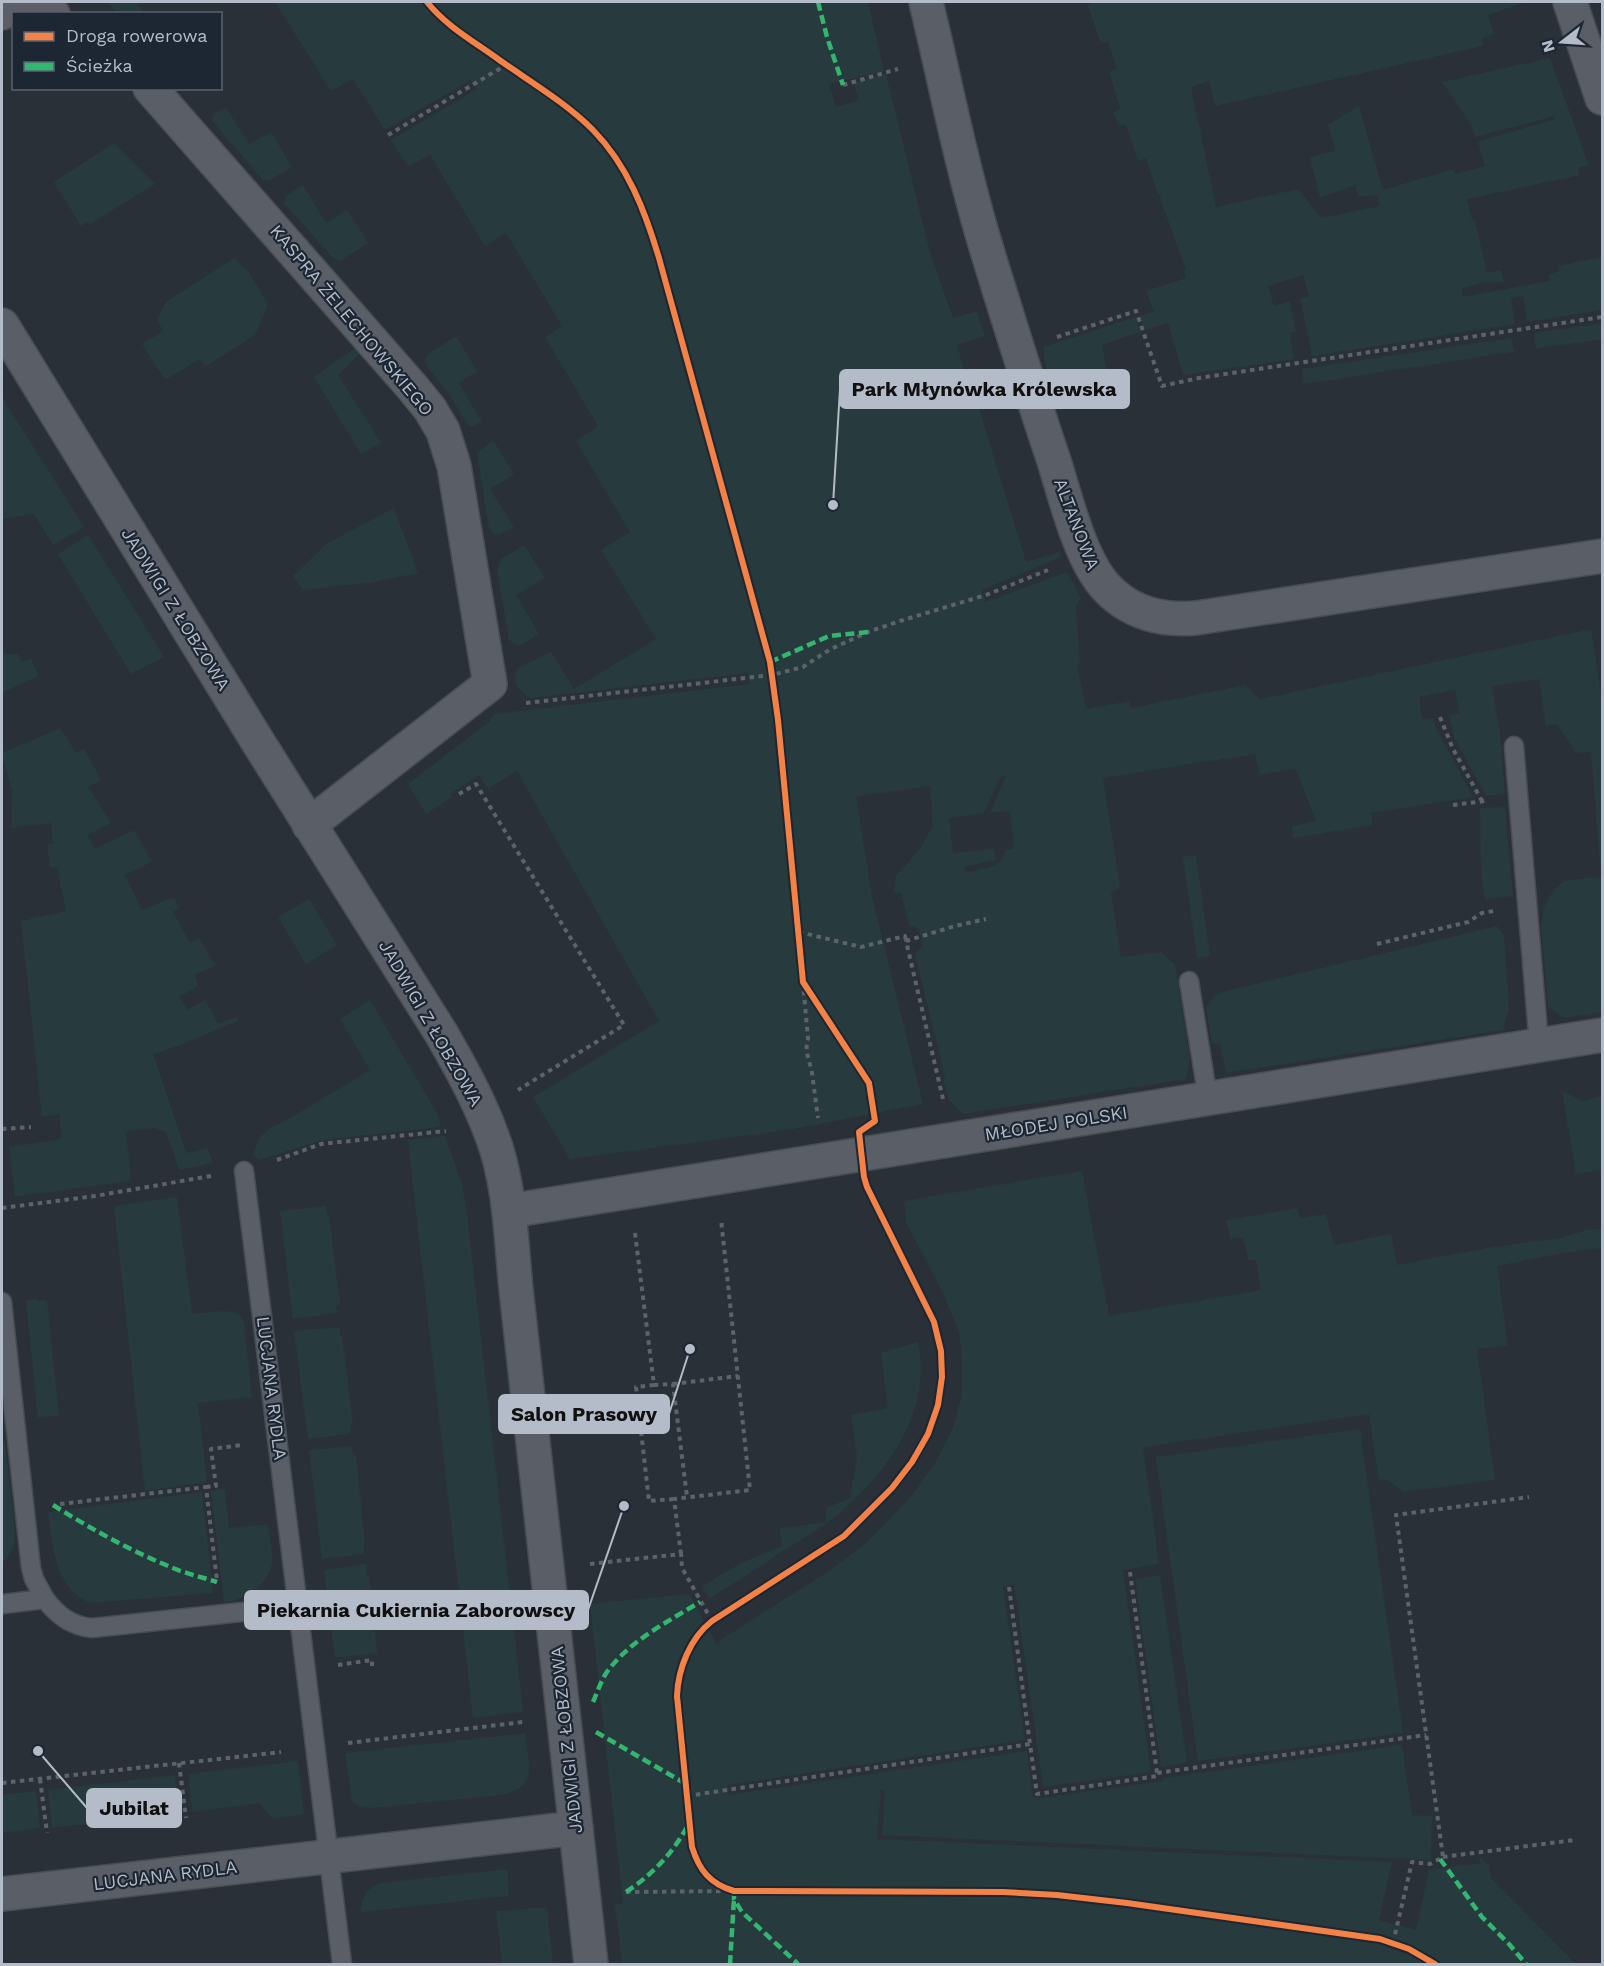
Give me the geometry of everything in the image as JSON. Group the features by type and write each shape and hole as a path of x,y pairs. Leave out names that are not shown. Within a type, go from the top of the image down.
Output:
{"street":[{"path":"2,13 18,2 25,2 48,12"},
{"name":"ALTANOWA","path":"926,2 976,215 1085,555 1106,588 1130,606 1143,612 1166,618 1196,618 1602,556"},
{"path":"1570,2 1602,98"},
{"name":"KASPRA ŻELECHOWSKIEGO","path":"152,90 430,409 443,431 454,466 490,684 309,825"},
{"name":"JADWIGI Z ŁOBZOWA","path":"2,328 309,825 441,1033 469,1083 495,1145 509,1211 591,1965"},
{"name":"MŁODEJ POLSKI","path":"509,1211 1602,1035"},
{"name":"LUCJANA RYDLA","path":"2,1894 576,1828"}],"lane":[{"path":"1514,746 1539,1045"},
{"path":"1189,981 1208,1099"},
{"name":"LUCJANA RYDLA","path":"244,1171 342,1965"},
{"path":"2,1302 31,1568 45,1599 62,1617 78,1626 92,1628 298,1606"},
{"path":"2,1604 45,1599"}],"path":[{"path":"843,85 939,57"},
{"path":"388,135 506,65"},
{"path":"1018,350 1136,311 1162,386 1199,378 1602,316"},
{"path":"521,703 531,704 772,675 803,667 829,650 868,632 986,595 1035,576"},
{"path":"1440,717 1482,802"},
{"path":"459,794 476,784 624,1025 517,1091"},
{"path":"906,941 986,919"},
{"path":"1377,944 1468,922"},
{"path":"799,932 861,947 904,936 945,1108"},
{"path":"803,982 813,997"},
{"path":"803,982 808,1039 805,1047 812,1068 817,1110"},
{"path":"2,1129 31,1127"},
{"path":"2,1208 95,1196 268,1168 270,1162 321,1144 452,1130"},
{"path":"720,1211 738,1376 750,1490 648,1501 636,1387 738,1376"},
{"path":"634,1226 654,1385"},
{"path":"673,1384 687,1497"},
{"path":"53,1505 216,1486 211,1449 279,1441"},
{"path":"206,1487 218,1590"},
{"path":"1443,1857 1396,1515 1529,1497"},
{"path":"674,1499 682,1568 712,1621"},
{"path":"589,1564 681,1554"},
{"path":"1130,1572 1157,1773"},
{"path":"1009,1587 1037,1794 1157,1776 1157,1773 1426,1735"},
{"path":"329,1666 372,1660 372,1666"},
{"path":"338,1744 532,1721"},
{"path":"687,1796 1030,1744"},
{"path":"2,1783 281,1752"},
{"path":"179,1763 186,1818"},
{"path":"40,1779 47,1833"},
{"path":"1393,1942 1412,1863 1430,1864 1443,1857 1574,1840"},
{"path":"614,1892 734,1891"}],"green space":[{"path":"107,2 137,2 142,12 117,12"},
{"path":"275,2 868,2 884,71 829,84 836,107 859,100 854,83 886,74 929,249 953,318 977,311 985,336 957,345 964,370 974,368 978,379 996,373 1001,388 1006,386 1009,393 978,405 1026,562 1059,552 1061,557 982,590 985,602 1067,572 1081,598 1076,606 1080,664 1077,665 1086,709 1129,701 1131,708 1245,685 1260,699 1591,629 1602,702 1602,1012 1563,1018 1548,1006 1541,924 1545,905 1553,891 1564,881 1601,876 1591,752 1576,753 1557,724 1546,726 1539,679 1492,686 1500,733 1505,794 1486,796 1454,737 1449,715 1459,713 1455,690 1419,697 1422,719 1433,718 1438,732 1473,797 1371,813 1372,825 1293,838 1292,826 1316,821 1296,769 1260,775 1255,754 1103,778 1120,887 1111,893 1121,957 1161,952 1175,964 1190,1059 1186,1079 963,1114 949,1100 915,954 923,946 919,929 909,925 901,893 894,893 896,876 919,850 933,826 930,786 856,797 872,896 923,1104 788,1130 570,1159 533,1097 659,1021 517,771 488,789 479,775 450,794 452,797 426,814 408,784 489,722 494,714 750,684 748,673 530,698 517,686 515,674 517,669 551,652 574,689 656,639 601,550 630,532 576,441 598,426 545,337 562,326 506,233 485,246 430,155 408,167 391,140 477,89 470,80 385,130 353,79 331,91","holes":["1006,776 990,813 1010,811 1014,848 1005,850 1001,861 996,864 966,873 964,867 996,860 994,849 953,853 949,818 984,813 1000,777"]},
{"path":"1096,2 1526,2 1488,15 1494,34 1482,38 1483,46 1215,106 1209,81 1191,87 1216,207 1298,189 1321,218 1380,206 1377,195 1359,197 1355,185 1320,198 1310,157 1336,151 1328,125 1359,106 1383,190 1453,169 1455,174 1485,166 1478,142 1555,119 1555,116 1475,137 1470,123 1442,82 1550,58 1589,166 1578,168 1580,175 1467,199 1472,220 1475,220 1487,273 1501,270 1504,282 1483,283 1462,288 1462,297 1550,281 1549,274 1560,271 1559,266 1602,257 1602,310 1527,322 1523,296 1511,298 1515,324 1312,356 1300,298 1309,296 1303,275 1268,286 1274,306 1290,301 1296,332 1290,333 1294,359 1183,375 1168,323 1146,330 1140,316 1154,312 1146,291 1186,278 1184,271 1186,270 1160,198 1161,194 1158,195 1146,158 1138,161 1126,125 1119,126 1113,112 1120,109 1109,72 1117,69 1108,41 1101,44 1088,5"},
{"path":"226,107 249,144 271,132 292,167 269,181 262,179 212,121 214,114"},
{"path":"114,143 155,184 90,224 88,222 81,226 54,182"},
{"path":"303,185 326,223 347,210 368,243 340,261 334,259 284,203 287,195"},
{"path":"234,258 248,271 268,304 255,335 205,367 200,359 165,380 142,344 163,331 157,319 166,302"},
{"path":"1135,317 1140,332 1102,345 1112,397 1075,405 1061,399 1050,380 1044,347"},
{"path":"1602,323 1602,339 1536,349 1534,333"},
{"path":"456,336 477,371 459,383 482,422 471,427 424,362 427,355"},
{"path":"1511,338 1514,352 1304,384 1302,369"},
{"path":"355,348 364,349 338,375 381,443 361,454 314,377"},
{"path":"2,397 84,527 53,545 34,514 2,519"},
{"path":"493,440 514,474 490,489 514,527 499,535 493,533 489,528 477,453"},
{"path":"394,508 418,573 368,583 303,590 293,576 326,544"},
{"path":"88,535 164,657 131,674 58,554"},
{"path":"524,545 545,578 516,595 539,634 519,646 509,639 497,570 501,559"},
{"path":"2,654 18,654 21,662 31,658 38,676 2,693"},
{"path":"60,728 76,753 84,748 101,780 88,787 111,823 88,835 94,849 134,830 152,862 125,875 142,910 173,897 180,907 173,912 190,943 199,938 216,966 195,974 198,986 179,997 188,1010 205,1000 218,1023 237,1017 238,1021 153,1054 186,1153 208,1148 213,1163 179,1170 166,1132 155,1128 126,1132 130,1181 15,1197 9,1147 61,1138 60,1114 42,1117 21,921 66,911 57,867 50,867 47,844 53,843 51,823 11,828 12,792 2,753"},
{"path":"1505,807 1513,896 1485,900 1481,871 1480,808"},
{"path":"1196,855 1210,956 1197,958 1183,857"},
{"path":"309,899 337,945 306,964 278,917"},
{"path":"1497,926 1504,935 1509,1008 1503,1030 1226,1073 1220,1043 1212,1044 1206,1008 1215,996 1222,992"},
{"path":"370,1000 437,1113 441,1127 322,1140 259,1160 253,1154 260,1137 269,1129 370,1070 340,1019"},
{"path":"1562,1091 1583,1101 1602,1096 1602,1170 1576,1174"},
{"path":"445,1136 462,1184 468,1222 523,1712 473,1718 408,1140"},
{"path":"1082,1171 1109,1316 1261,1290 1256,1260 1248,1260 1243,1237 1230,1239 1226,1220 1297,1208 1300,1218 1326,1214 1334,1245 1391,1234 1397,1265 1492,1247 1561,1238 1586,1230 1602,1228 1602,1248 1562,1253 1497,1266 1508,1346 1477,1349 1495,1480 1404,1492 1385,1479 1379,1480 1369,1414 1143,1447 1159,1564 1123,1570 1151,1772 1043,1787 1014,1584 1003,1587 1025,1740 728,1785 729,1795 1027,1751 1033,1797 1041,1798 1163,1781 1163,1778 1402,1745 1412,1815 1432,1816 1431,1860 882,1835 885,1791 881,1790 877,1839 1392,1862 1379,1920 1416,1930 1429,1870 1480,1863 1479,1857 1489,1865 1491,1878 1576,1964 622,1964 615,1904 623,1903 590,1604 689,1594 717,1645 722,1639 829,1571 865,1544 911,1497 935,1463 952,1430 962,1395 962,1357 959,1332 943,1293 906,1222 904,1201"},
{"path":"177,1197 192,1314 229,1311 240,1315 244,1322 252,1397 198,1403 207,1482 145,1491 114,1206"},
{"path":"326,1206 340,1305 336,1305 337,1313 293,1319 280,1211"},
{"path":"37,1299 38,1301 47,1300 59,1415 38,1418 26,1301"},
{"path":"339,1327 353,1425 350,1425 351,1434 308,1439 294,1331"},
{"path":"918,1342 921,1368 919,1392 912,1416 902,1439 872,1481 824,1525 709,1599 702,1586 743,1562 782,1546 780,1528 826,1522 826,1508 850,1498 857,1458 851,1415 888,1408 881,1353"},
{"path":"1360,1429 1403,1733 1198,1761 1156,1457"},
{"path":"2,1442 5,1442 15,1533 13,1549 2,1564"},
{"path":"352,1446 353,1455 356,1455 364,1554 322,1559 309,1450"},
{"path":"225,1489 229,1528 268,1524 272,1562 266,1578 254,1590 239,1599 224,1603 211,1491"},
{"path":"202,1492 213,1593 90,1603 69,1587 57,1564 48,1512"},
{"path":"366,1564 377,1653 335,1658 324,1570"},
{"path":"1160,1575 1187,1762 1161,1767 1135,1579"},
{"path":"525,1733 529,1772 527,1780 514,1791 502,1795 372,1808 358,1806 352,1800 345,1753"},
{"path":"298,1761 304,1814 273,1819 259,1803 192,1812 188,1774"},
{"path":"175,1775 179,1813 52,1828 48,1790"},
{"path":"36,1791 40,1828 2,1833 2,1795"},
{"path":"507,1869 509,1896 361,1912 365,1895 380,1883"},
{"path":"547,1907 553,1964 502,1964 496,1911"}],"marked path":[{"path":"818,2 843,85"},
{"path":"770,662 829,636 868,632"},
{"path":"53,1505 142,1554 178,1570 217,1582"},
{"path":"593,1702 610,1668 629,1648 700,1602"},
{"path":"596,1732 686,1784"},
{"path":"626,1892 661,1862 688,1825"},
{"path":"1440,1859 1482,1917 1526,1964"},
{"path":"734,1891 734,1899 742,1912 798,1964"},
{"path":"730,1964 734,1899"}],"cycle path":[{"path":"427,2 451,26 559,101 593,130 626,174 648,223 770,662 778,720 803,982 869,1083 875,1121 859,1132 864,1177 934,1322 941,1351 942,1377 938,1405 928,1434 912,1462 892,1488 844,1536 712,1621 697,1636 687,1655 680,1675 677,1696 692,1847 698,1863 712,1880 734,1891 1003,1892 1057,1895 1380,1939 1409,1949 1435,1964"}],"place":[{"name":"Park Młynówka Królewska","path":"833,505"},
{"name":"Salon Prasowy","path":"690,1349"},
{"name":"Piekarnia Cukiernia Zaborowscy","path":"624,1506"},
{"name":"Jubilat","path":"38,1751"}]}
